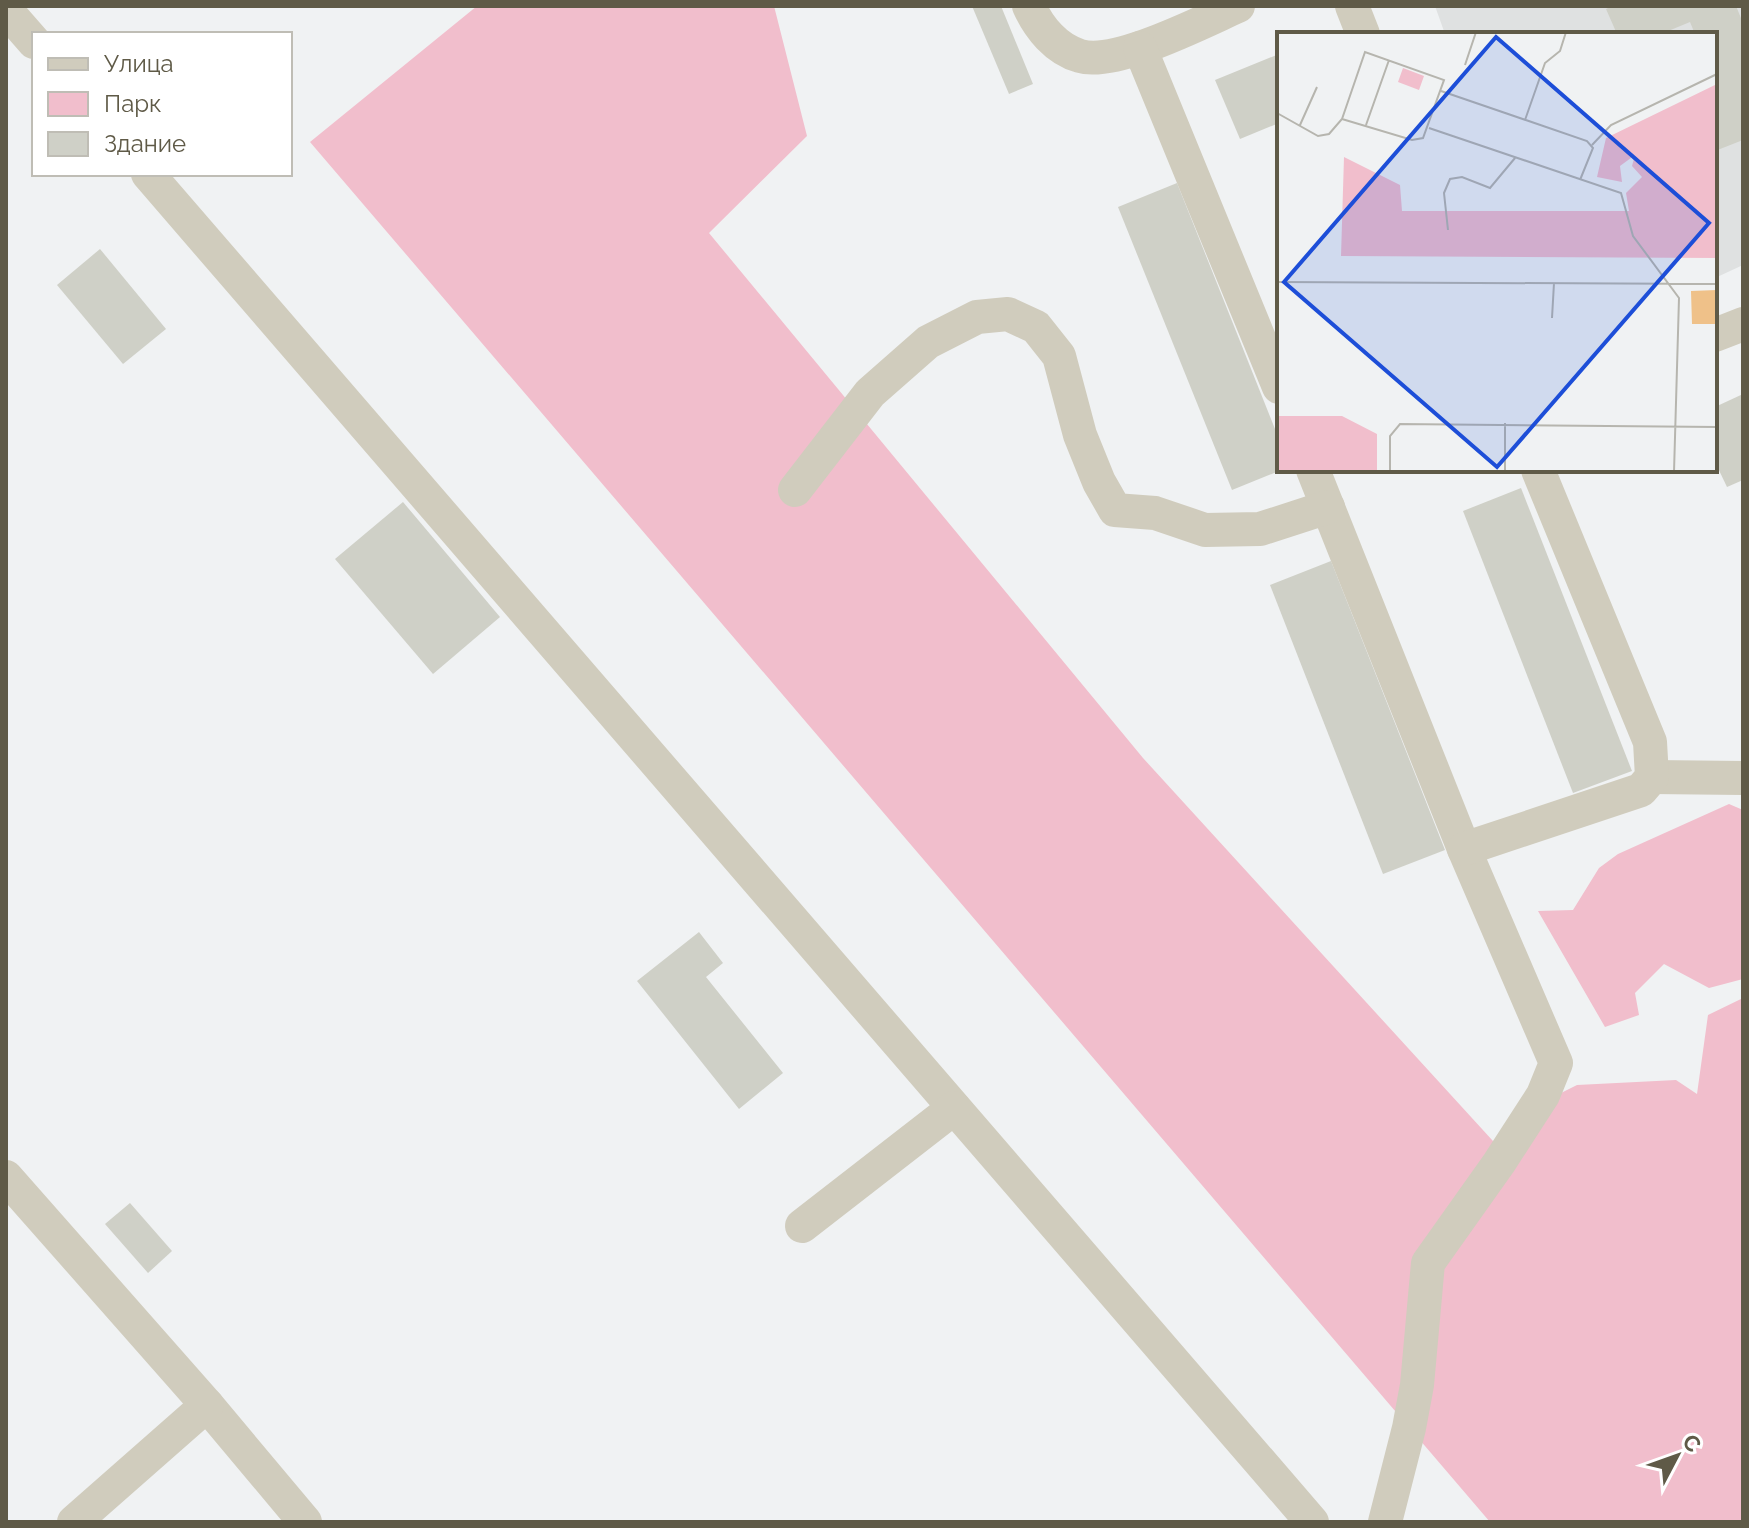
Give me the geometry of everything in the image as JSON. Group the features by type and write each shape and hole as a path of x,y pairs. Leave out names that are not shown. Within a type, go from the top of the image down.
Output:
{"street":[{"path":"1029,6 1036,23 1053,42 1081,57 1105,57 1140,48 1238,6"},
{"path":"1352,6 1362,32"},
{"path":"6,10 32,40"},
{"path":"1140,48 1277,382"},
{"path":"150,176 1312,1522"},
{"path":"795,490 870,393 928,342 977,317 1008,314 1036,327 1059,356 1080,435 1099,482 1115,510 1155,513 1205,530 1260,529 1328,507"},
{"path":"1717,334 1743,324"},
{"path":"1314,472 1464,849 1556,1063 1543,1095 1428,1263 1417,1385 1385,1522"},
{"path":"1464,849 1641,790 1652,777 1650,742 1539,472"},
{"path":"1652,777 1743,778"},
{"path":"802,1226 954,1108"},
{"path":"6,1177 207,1405 305,1522"},
{"path":"74,1522 207,1405"}],"shaded area":[{"path":"1435,6 1743,6 1743,265 1717,277 1717,32 1444,32"}],"green space":[{"path":"477,6 774,6 807,136 709,233 1143,758 1514,1164 1553,1097 1577,1085 1676,1080 1697,1094 1708,1015 1743,998 1743,1522 1490,1522 310,142"},
{"path":"1729,804 1743,810 1743,979 1709,988 1664,964 1635,993 1639,1015 1605,1027 1538,911 1573,910 1599,868 1618,854"}],"building":[{"path":"972,6 1001,6 1033,84 1009,94"},
{"path":"1612,6 1736,6 1743,23 1743,140 1717,150 1717,32 1694,32 1690,22 1666,32 1616,32 1606,9"},
{"path":"1277,55 1277,124 1240,139 1215,80"},
{"path":"1177,183 1277,434 1277,472 1232,490 1118,207"},
{"path":"100,249 166,329 123,364 57,285"},
{"path":"1743,394 1743,480 1727,487 1717,466 1717,406"},
{"path":"1521,488 1632,771 1573,793 1463,511"},
{"path":"403,502 500,617 433,674 335,559"},
{"path":"1331,561 1445,850 1383,874 1270,585"},
{"path":"699,932 723,963 706,977 783,1073 739,1109 637,981"},
{"path":"130,1203 172,1251 148,1273 105,1224"}]}
